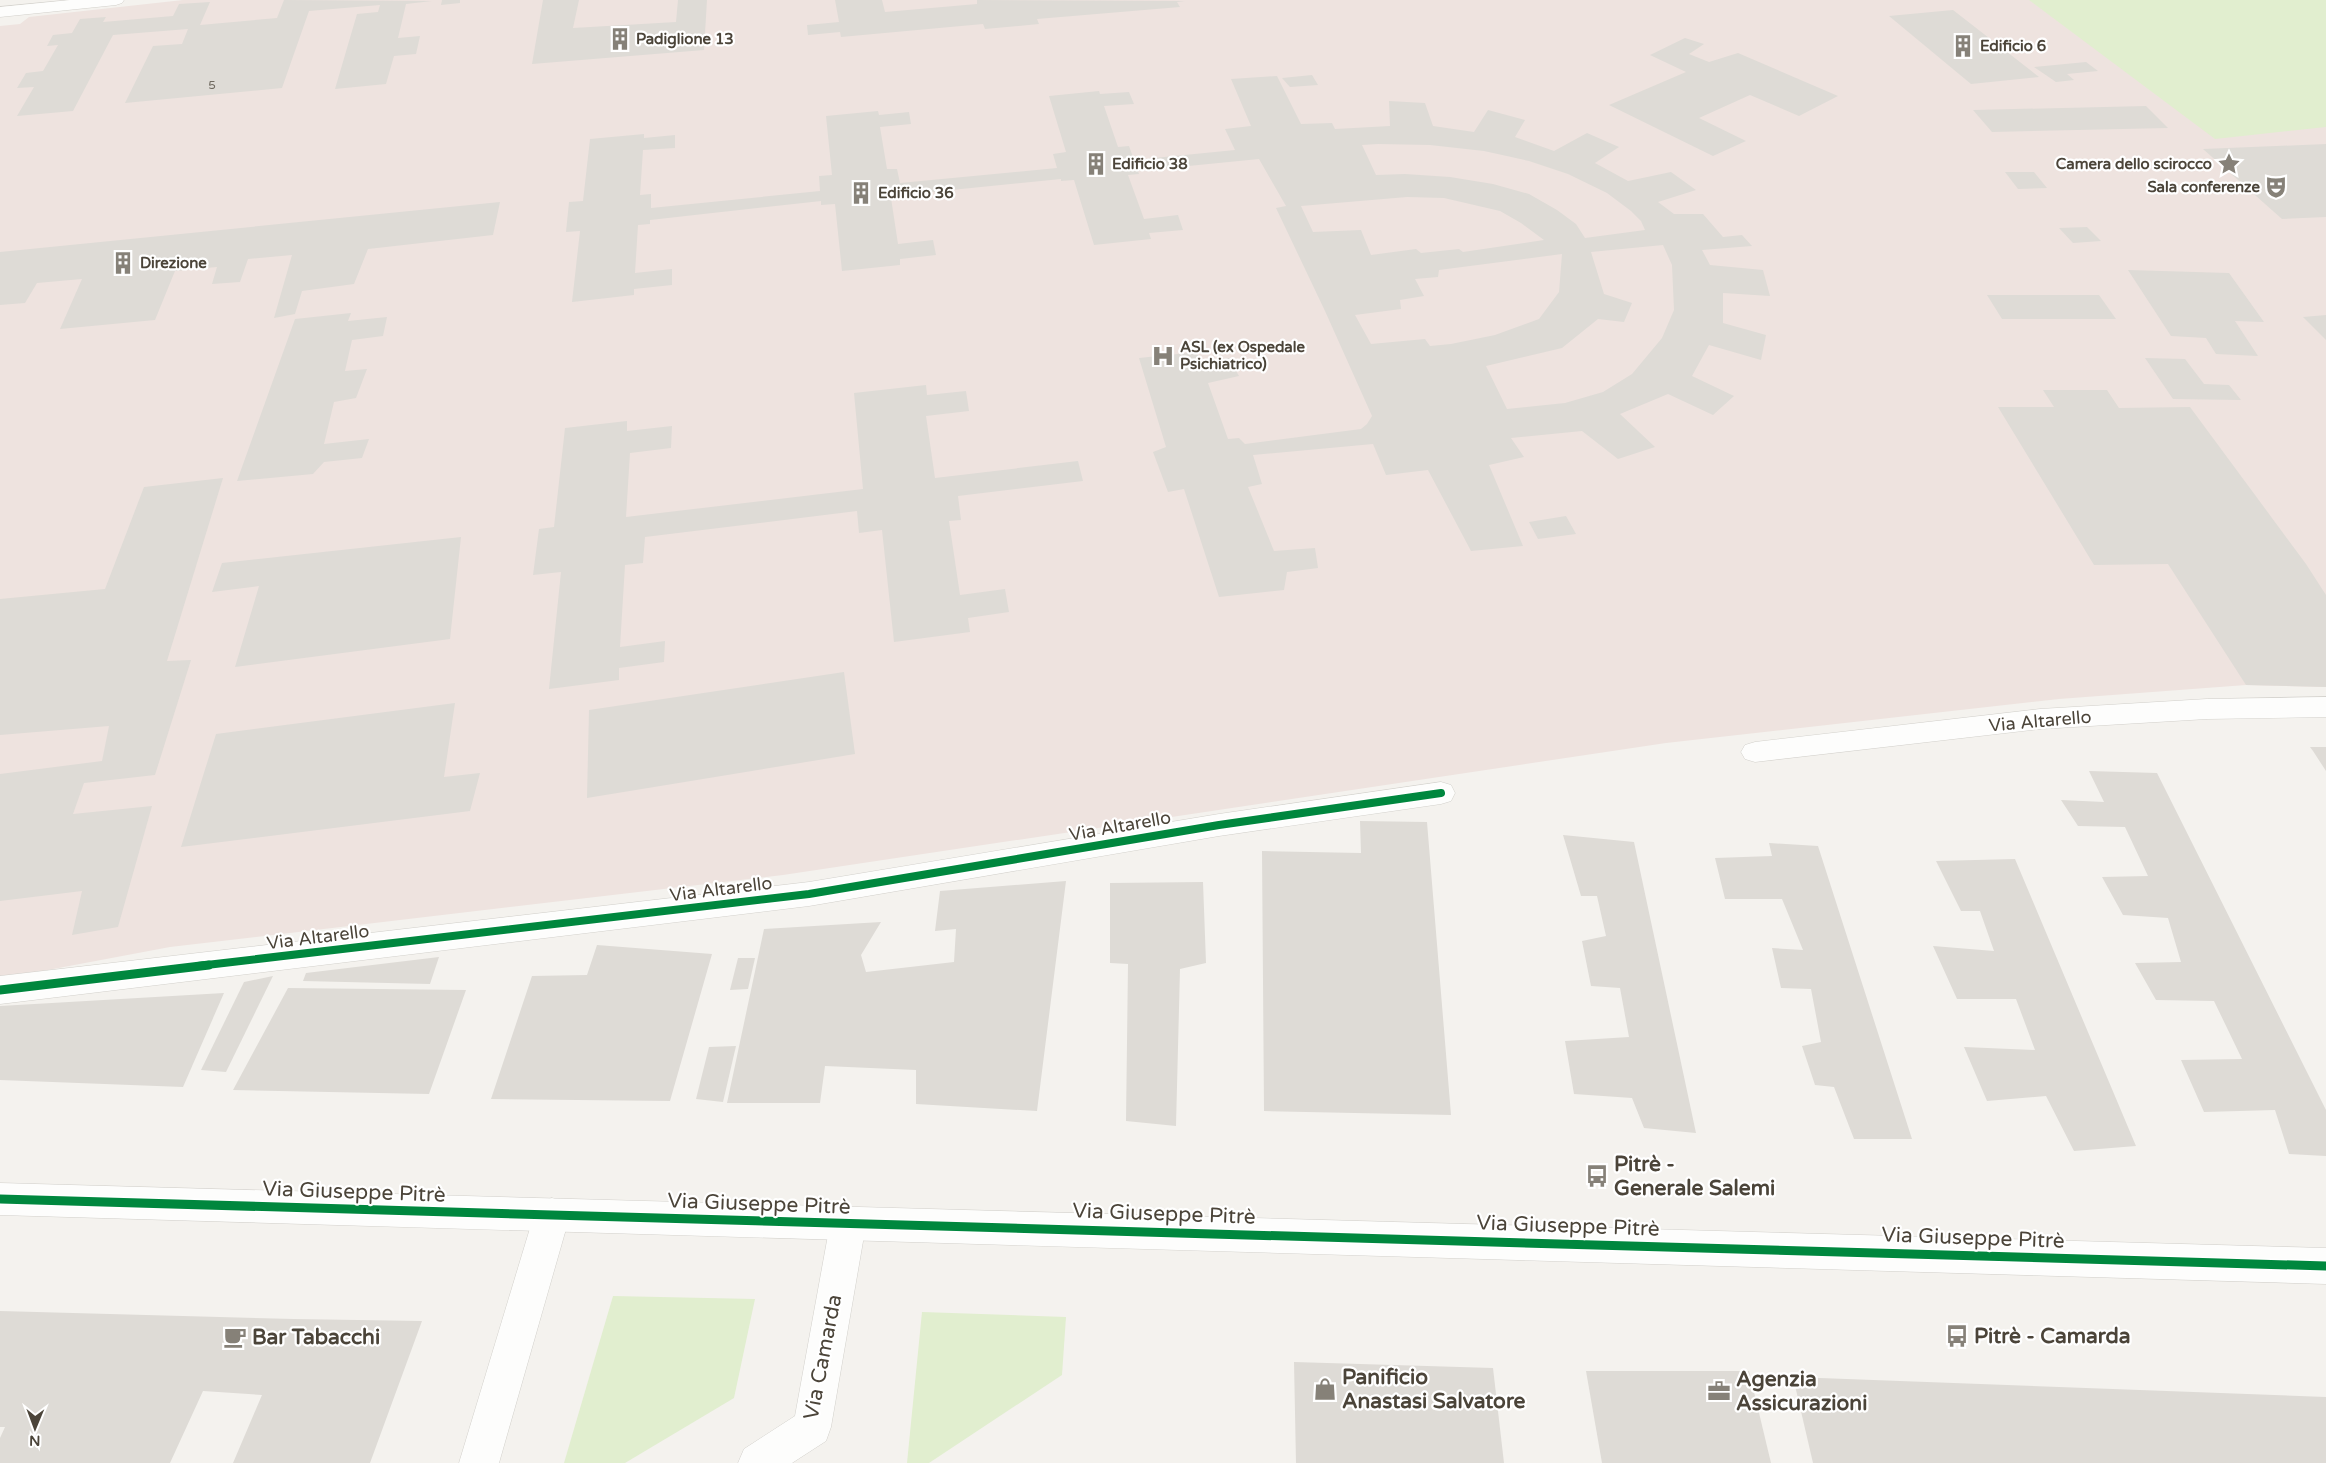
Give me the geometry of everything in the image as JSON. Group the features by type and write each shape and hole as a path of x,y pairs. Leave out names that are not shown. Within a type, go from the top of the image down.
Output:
{"street":[{"path":"0,12 116,0"},
{"name":"Via Altarello","path":"1756,752 2040,719 2206,709 2326,706"},
{"name":"Via Altarello","path":"0,990 809,894 1219,825 1441,793"},
{"name":"Via Giuseppe Pitrè","path":"0,1199 2326,1266"},
{"path":"479,1463 552,1215"},
{"name":"Via Camarda","path":"758,1463 812,1427 848,1224"}],"shaded area":[{"name":"ASL (ex Ospedale Psichiatrico)","path":"183,0 2326,0 2326,687 2246,685 2059,699 1666,743 783,875 170,947 0,979 0,26 20,24 29,17"}],"green space":[{"path":"2029,0 2326,0 2326,127 2215,139"},
{"path":"613,1296 755,1299 734,1398 625,1463 564,1463"},
{"path":"922,1312 1066,1317 1062,1375 929,1463 907,1463"}],"building":[{"path":"284,0 432,1 406,4 398,38 420,36 416,54 394,56 386,84 335,89 357,14 378,12 380,5 309,11 282,88 125,103 153,46 182,44 188,29 113,35 73,111 17,116 34,87 17,88 26,73 43,71 58,45 47,46 53,35 72,33 80,19 106,17 103,22 173,16 179,4 210,2 200,25 277,18"},
{"path":"442,0 460,0 460,3 441,5"},
{"name":"Padiglione 13","path":"543,0 579,0 573,28 676,22 678,0 707,0 704,50 532,64"},
{"path":"835,0 882,0 885,12 977,4 977,0 1185,1 1177,2 1180,7 1037,19 1039,24 985,29 983,24 841,37 840,32 808,35 807,25 839,22"},
{"name":"Edificio 6","path":"1953,10 2039,77 1971,84 1889,16"},
{"path":"1685,38 1704,44 1689,54 1709,62 1738,53 1838,96 1799,116 1750,95 1699,118 1746,141 1713,156 1609,105 1686,72 1650,55"},
{"path":"2086,62 2098,71 2067,74 2074,80 2056,82 2034,67"},
{"path":"1312,75 1318,85 1290,87 1282,78"},
{"path":"1277,76 1301,124 1332,123 1335,129 1390,126 1389,101 1425,103 1433,126 1474,132 1488,110 1525,120 1515,137 1554,151 1587,133 1619,147 1595,163 1628,181 1671,172 1696,190 1658,202 1674,214 1703,214 1723,237 1742,235 1752,246 1702,250 1710,265 1763,270 1770,296 1723,293 1723,323 1766,335 1761,360 1709,345 1692,376 1734,396 1713,415 1668,394 1620,414 1655,447 1618,459 1582,431 1511,438 1524,457 1489,465 1523,546 1471,551 1428,470 1386,475 1373,444 1253,455 1262,484 1248,487 1274,551 1315,548 1318,568 1287,572 1284,590 1219,597 1184,489 1168,492 1153,452 1166,447 1139,358 1197,352 1200,362 1229,358 1239,376 1208,383 1228,439 1239,438 1245,444 1361,429 1372,416 1276,208 1286,206 1259,159 1138,171 1139,174 1128,175 1144,219 1178,215 1183,230 1149,233 1151,239 1094,245 1074,180 1061,181 1061,179 902,195 902,197 891,198 898,244 933,240 936,255 900,259 900,265 842,271 835,204 821,205 821,201 650,220 650,224 638,225 635,273 672,269 672,285 634,289 634,295 572,302 580,231 566,232 569,202 583,201 590,139 644,134 644,138 675,135 675,148 643,150 640,195 651,194 651,208 820,191 819,176 832,175 826,116 878,111 879,115 909,112 911,124 880,127 887,169 897,169 900,183 1057,168 1053,154 1066,152 1049,96 1099,91 1100,94 1129,92 1134,104 1104,106 1118,147 1129,146 1134,160 1235,150 1225,129 1251,126 1231,79","holes":["1362,145 1430,145 1484,151 1529,161 1568,174 1607,193 1631,211 1641,221 1645,230 1585,238 1576,224 1557,210 1529,194 1493,184 1450,177 1405,174 1376,175","1407,197 1444,198 1500,211 1521,223 1544,240 1463,252 1459,249 1421,253 1416,249 1371,255 1361,230 1313,232 1301,206","1663,245 1672,265 1674,310 1662,338 1632,374 1603,392 1565,403 1507,409 1486,366 1562,348 1598,319 1624,322 1632,303 1604,294 1591,252","1562,254 1559,292 1539,319 1495,335 1451,344 1430,346 1425,339 1371,344 1355,315 1401,309 1400,300 1424,296 1415,279 1438,277 1439,270"]},
{"path":"2146,106 2168,128 1992,132 1973,110"},
{"path":"2326,144 2326,217 2282,219 2203,149"},
{"path":"2005,172 2034,172 2047,188 2018,189"},
{"name":"Direzione","path":"500,202 493,235 368,249 354,284 302,291 295,314 274,318 292,255 248,259 240,282 212,284 217,267 175,271 155,320 60,329 82,279 37,283 25,303 0,305 0,252"},
{"path":"2087,227 2101,241 2073,243 2059,228"},
{"path":"2128,270 2229,273 2264,322 2235,321 2258,356 2216,354 2206,338 2171,336"},
{"path":"1987,295 2099,295 2116,319 2002,319"},
{"path":"351,313 348,321 387,317 383,336 352,340 345,371 367,369 356,398 334,402 324,444 369,439 362,458 324,462 313,474 237,481 295,319"},
{"path":"2326,315 2326,340 2303,317"},
{"path":"2145,358 2185,359 2204,384 2229,385 2241,400 2173,399"},
{"path":"926,385 927,395 966,391 969,411 926,416 935,478 1078,461 1083,481 958,496 961,520 949,521 960,595 1005,589 1009,612 968,618 970,632 894,642 882,530 859,533 857,511 645,537 643,563 625,565 620,647 665,641 664,662 619,668 619,680 549,689 561,572 533,575 539,529 554,527 565,428 627,421 627,431 672,426 671,448 630,453 626,517 863,489 854,393"},
{"path":"2043,390 2107,390 2119,408 2190,407 2306,564 2326,595 2326,687 2246,685 2168,564 2094,565 1998,407 2054,407"},
{"path":"223,478 167,661 191,660 155,775 84,783 73,814 152,806 118,927 72,935 82,891 0,901 0,774 102,761 109,726 0,735 0,599 105,589 144,487"},
{"path":"1566,516 1576,534 1538,539 1529,522"},
{"path":"461,537 450,639 235,667 259,586 212,592 222,563"},
{"path":"844,672 855,754 587,798 589,710"},
{"path":"455,703 444,777 480,773 470,811 181,847 216,734"},
{"path":"2310,747 2326,747 2326,771 2313,751"},
{"path":"2089,771 2157,773 2326,1110 2326,1156 2289,1154 2275,1110 2204,1112 2181,1060 2242,1059 2214,1001 2156,1000 2135,963 2181,962 2168,918 2123,915 2102,877 2148,876 2125,827 2078,826 2061,800 2104,802"},
{"path":"1360,821 1427,822 1451,1115 1264,1111 1262,851 1361,853"},
{"path":"1563,835 1634,842 1696,1133 1644,1128 1632,1098 1574,1094 1565,1041 1629,1037 1620,988 1591,986 1582,941 1606,936 1597,896 1581,896"},
{"path":"1769,843 1818,846 1912,1139 1854,1139 1834,1087 1815,1085 1802,1046 1821,1042 1811,989 1781,988 1772,948 1803,950 1782,899 1725,899 1715,858 1772,856"},
{"path":"2015,859 2136,1146 2074,1151 2046,1096 1987,1101 1964,1047 2035,1050 2016,999 1957,999 1933,946 1994,951 1980,911 1961,911 1936,861"},
{"path":"1066,881 1037,1111 916,1104 916,1070 825,1066 820,1103 727,1103 764,929 881,922 861,955 866,972 954,962 956,929 935,931 940,891"},
{"path":"1203,882 1206,963 1180,969 1176,1126 1126,1121 1128,964 1110,963 1110,883"},
{"path":"597,945 712,954 670,1101 491,1099 532,976 587,975"},
{"path":"439,957 430,984 303,981 306,973"},
{"path":"738,958 755,958 748,989 730,990"},
{"path":"273,976 226,1072 201,1070 244,982"},
{"path":"288,988 466,990 429,1094 233,1090"},
{"path":"224,993 183,1087 0,1080 0,1006"},
{"path":"736,1046 723,1102 696,1099 709,1047"},
{"path":"0,1311 422,1321 370,1463 233,1463 262,1395 203,1391 170,1463 0,1463 0,1438 5,1427 0,1427"},
{"path":"1294,1362 1493,1368 1504,1463 1296,1463"},
{"path":"1586,1371 1749,1371 1771,1463 1602,1463"},
{"path":"1793,1377 2326,1397 2326,1463 1813,1463"}],"cycle path":[{"path":"0,990 809,894 1219,825 1441,793"},
{"path":"0,1199 2326,1266"}],"place":[{"name":"Padiglione 13","path":"620,39"},
{"name":"Edificio 6","path":"1963,46"},
{"name":"Edificio 38","path":"1096,164"},
{"name":"Camera dello scirocco","path":"2229,164"},
{"name":"Sala conferenze","path":"2276,187"},
{"name":"Edificio 36","path":"861,193"},
{"name":"Direzione","path":"123,263"},
{"name":"ASL (ex Ospedale Psichiatrico)","path":"1163,356"},
{"name":"Pitrè - Generale Salemi","path":"1597,1176"},
{"name":"Pitrè - Camarda","path":"1957,1336"},
{"name":"Bar Tabacchi","path":"235,1337"},
{"name":"Panificio Anastasi Salvatore","path":"1325,1389"},
{"name":"Agenzia Assicurazioni","path":"1719,1391"}]}
